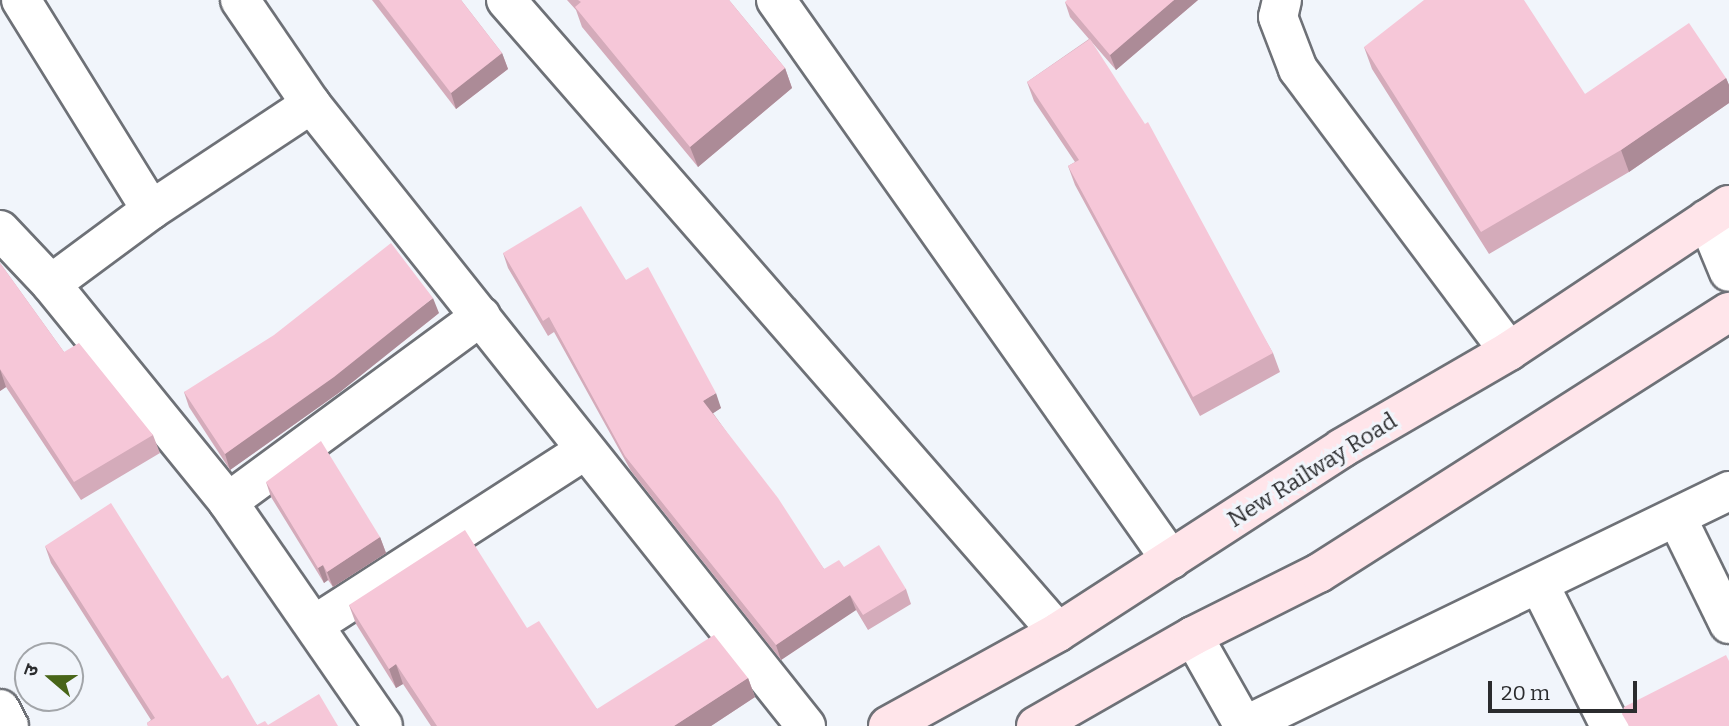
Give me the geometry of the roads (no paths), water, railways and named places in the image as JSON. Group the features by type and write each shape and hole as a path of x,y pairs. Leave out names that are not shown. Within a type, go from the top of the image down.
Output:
{"main road":[{"name":"New Railway Road","path":"888,726 1058,632 1342,448 1509,351 1718,212"},
{"path":"1036,726 1193,636 1319,573 1729,312"}],"street":[{"path":"21,0 151,210"},
{"path":"240,0 311,104 481,316 584,451 806,726"},
{"path":"506,0 1058,632"},
{"path":"776,0 1171,560"},
{"path":"1282,0 1278,17 1298,69 1509,351"},
{"path":"51,284 151,210 311,104"},
{"path":"1718,212 1729,272"},
{"path":"0,230 51,284 228,502 383,726"},
{"path":"228,502 481,316"},
{"path":"314,625 584,451"},
{"path":"1193,636 1244,726 1540,586 1729,491"},
{"path":"1677,517 1729,624"},
{"path":"1540,586 1610,726"},
{"path":"0,709 9,726"}]}
